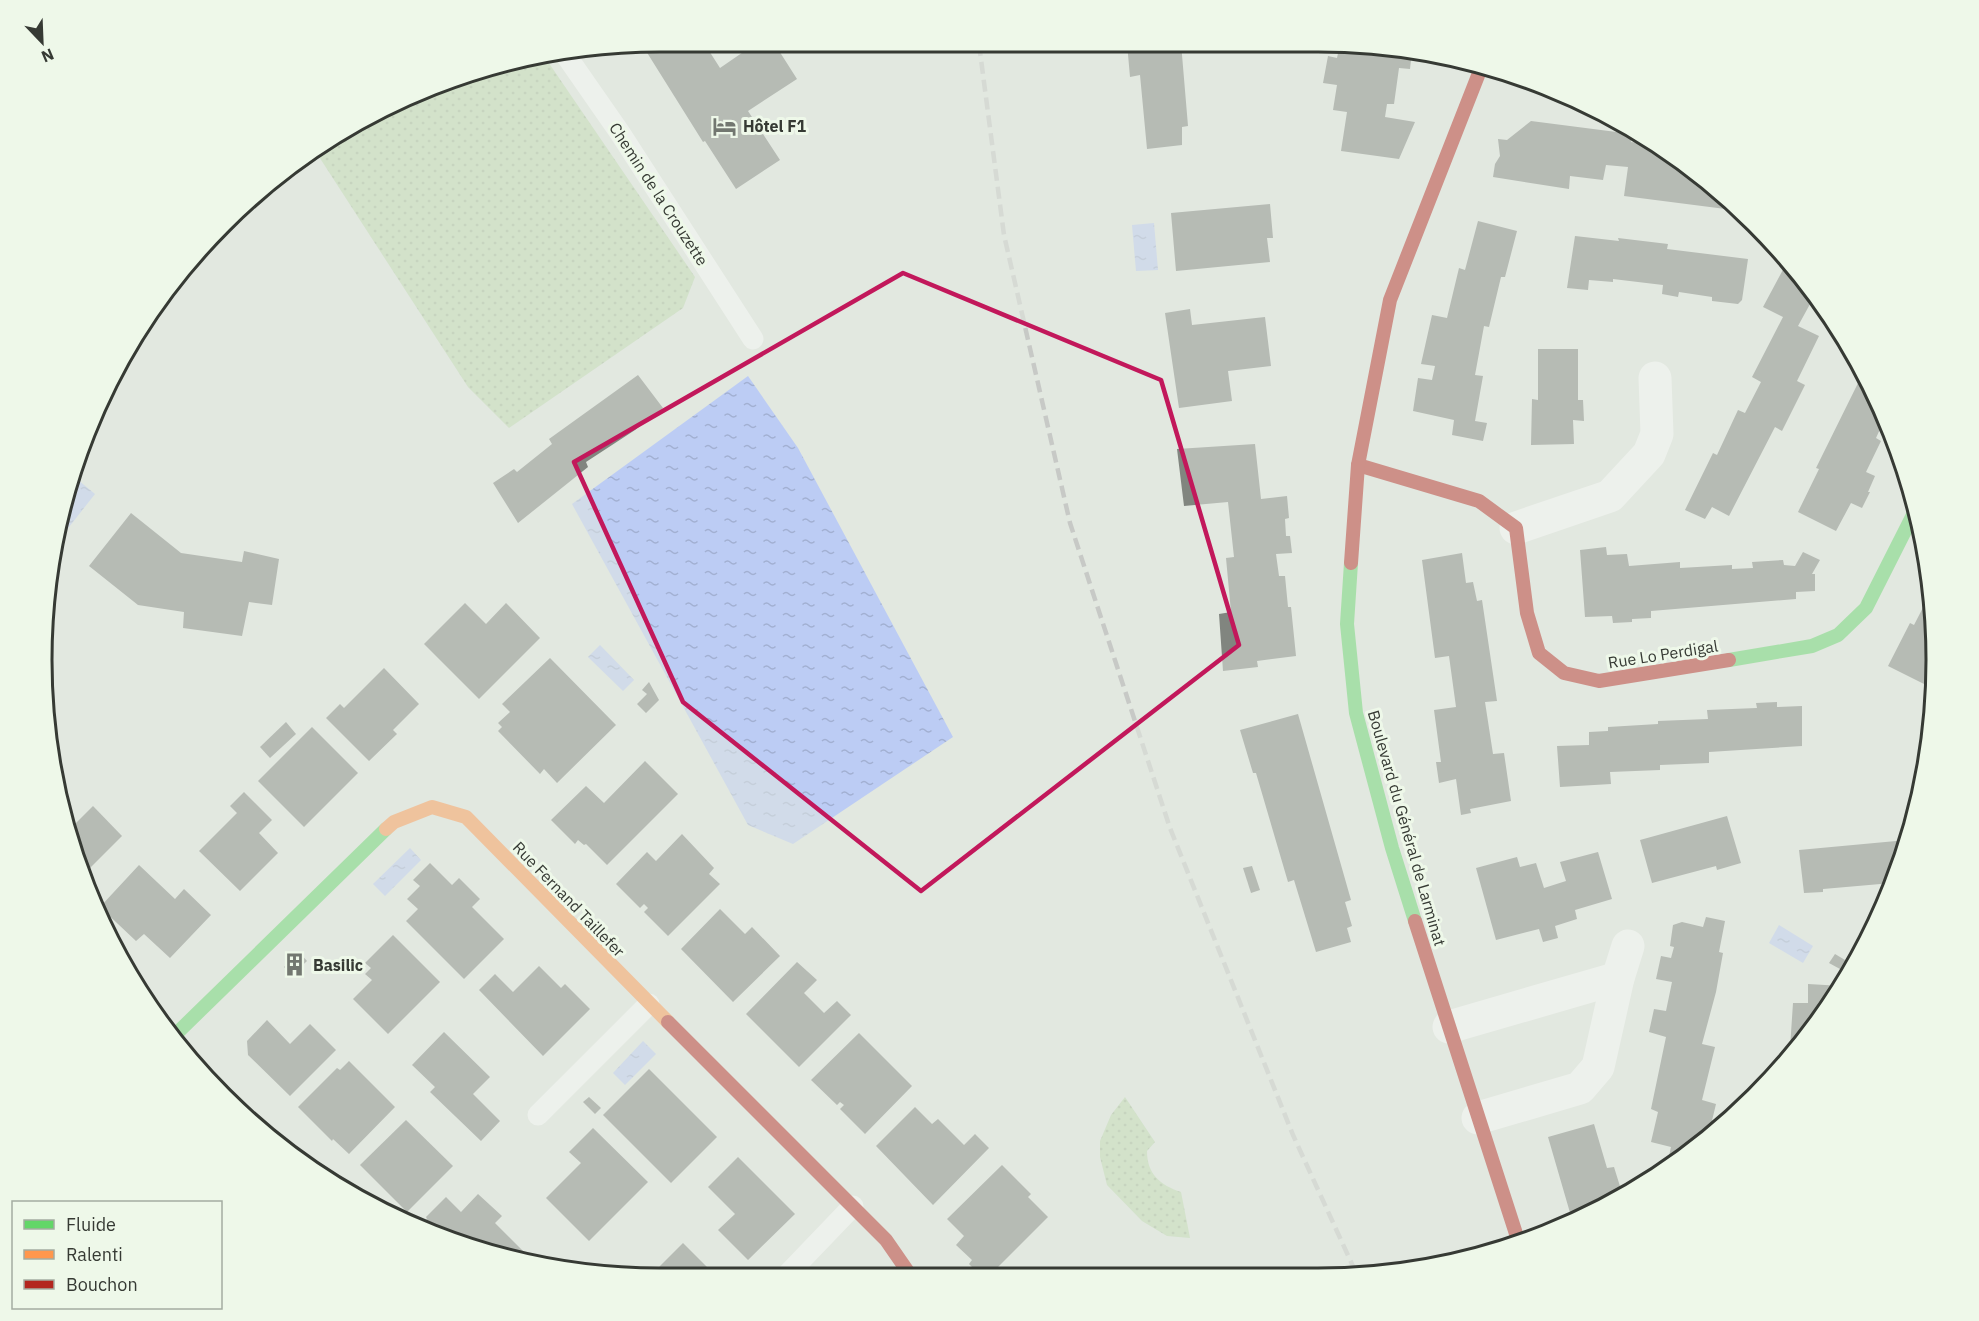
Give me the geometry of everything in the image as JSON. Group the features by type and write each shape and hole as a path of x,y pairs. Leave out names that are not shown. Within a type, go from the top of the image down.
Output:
{"street":[{"name":"Boulevard du Général de Larminat","path":"1479,74 1390,300 1358,465 1347,624 1356,713 1392,848 1516,1235"},
{"path":"1358,465 1479,501 1516,528 1610,496 1626,480 1649,454 1657,434 1655,378"},
{"name":"Rue Lo Perdigal","path":"1516,528 1527,613 1539,653 1564,673 1599,681 1812,646 1838,634 1866,608 1910,521"},
{"name":"Rue Fernand Taillefer","path":"178,1032 394,822 432,807 466,817 649,1004 853,1206 886,1240 905,1268"},
{"path":"1478,1118 1580,1088 1598,1067 1618,978 1628,946"},
{"path":"1449,1027 1618,978"}],"lane":[{"name":"Chemin de la Crouzette","path":"569,60 753,339"},
{"path":"538,1115 649,1004"},
{"path":"794,1268 853,1206"}],"highlighted area":[{"path":"903,273 1161,380 1239,645 921,891 683,702 574,462"}],"green space":[{"path":"549,63 695,277 683,308 509,428 468,387 319,157 356,134 428,99 503,73"},
{"path":"1125,1097 1155,1142 1147,1151 1152,1172 1161,1182 1181,1192 1190,1238 1167,1236 1142,1221 1107,1185 1100,1157 1100,1141 1111,1115"}],"water":[{"path":"1154,223 1158,270 1136,271 1132,225"},
{"path":"748,376 798,448 953,737 793,844 748,825 572,504"},
{"path":"80,481 95,494 67,530"},
{"path":"600,645 634,680 623,691 588,657"},
{"path":"410,848 421,860 385,896 373,884"},
{"path":"1779,925 1813,946 1803,963 1769,943"},
{"path":"643,1041 656,1054 625,1085 613,1073"}],"building":[{"name":"Hôtel F1","path":"710,52 720,68 743,52 780,52 797,79 748,111 780,160 736,189 705,141 703,142 647,53"},
{"path":"1128,52 1182,52 1188,126 1182,127 1182,145 1147,149 1140,75 1130,77"},
{"path":"1338,53 1411,60 1410,69 1399,68 1394,104 1387,104 1385,117 1415,122 1399,159 1341,151 1347,112 1333,110 1337,85 1323,83 1328,56 1337,58"},
{"path":"1531,121 1619,132 1689,178 1725,209 1624,196 1628,167 1606,165 1603,180 1570,176 1569,189 1493,177 1495,164 1500,156 1498,139 1507,140"},
{"path":"1270,204 1273,238 1267,238 1270,262 1176,271 1171,213"},
{"path":"1478,221 1517,231 1505,277 1501,277 1489,327 1484,326 1475,375 1483,376 1475,421 1487,423 1483,441 1452,435 1454,420 1413,411 1418,378 1432,380 1435,366 1421,364 1432,315 1447,318 1459,268 1465,270"},
{"path":"1575,236 1668,244 1667,249 1748,259 1742,300 1738,304 1712,301 1712,297 1679,292 1678,297 1662,294 1663,285 1613,279 1613,282 1589,280 1588,290 1567,288"},
{"path":"1783,269 1810,303 1798,326 1819,336 1797,381 1805,385 1782,431 1775,427 1729,516 1712,507 1705,519 1685,510 1713,453 1717,455 1738,410 1745,413 1761,382 1752,377 1783,317 1763,307"},
{"path":"1190,309 1192,325 1265,317 1271,366 1228,371 1232,401 1179,408 1165,313"},
{"path":"1538,349 1578,349 1578,400 1583,400 1584,421 1573,420 1574,444 1531,445 1532,399 1538,400"},
{"path":"638,375 663,408 635,430 586,462 588,467 518,523 493,483 514,469 517,472 552,444 549,439"},
{"path":"1859,382 1880,428 1876,438 1881,441 1866,472 1875,476 1862,508 1851,503 1836,531 1798,512 1819,469 1816,468"},
{"path":"1255,444 1261,499 1287,496 1289,518 1285,519 1286,536 1290,536 1292,553 1276,554 1279,576 1285,576 1296,656 1257,661 1258,667 1223,671 1219,614 1231,612 1226,558 1234,557 1228,502 1184,506 1177,449"},
{"path":"131,513 181,553 242,562 244,551 279,559 272,605 249,602 242,636 183,628 184,612 138,605 89,566"},
{"path":"1606,547 1607,555 1627,554 1629,566 1680,562 1680,568 1732,565 1732,569 1753,568 1752,562 1783,560 1784,565 1795,566 1803,552 1820,560 1812,574 1815,574 1815,591 1796,592 1796,599 1651,611 1651,618 1613,623 1612,616 1585,617 1580,550"},
{"path":"1462,553 1466,583 1473,582 1477,601 1482,600 1497,701 1485,702 1493,754 1504,753 1511,801 1470,809 1471,813 1461,815 1456,779 1439,783 1436,762 1441,762 1434,710 1456,707 1449,656 1435,658 1422,560"},
{"path":"465,603 486,624 506,603 540,638 479,699 424,644"},
{"path":"1924,606 1926,660 1924,684 1888,666 1910,623 1914,625"},
{"path":"550,658 616,725 557,783 544,769 540,774 498,731 502,727 498,723 510,712 502,704"},
{"path":"384,668 419,704 393,730 397,734 369,761 326,718 340,704 344,708"},
{"path":"649,682 659,700 646,713 637,704 647,694 642,690"},
{"path":"1777,702 1777,707 1802,706 1802,746 1709,752 1709,763 1660,765 1660,770 1610,772 1611,784 1560,787 1557,746 1589,745 1589,732 1608,731 1608,727 1658,724 1658,721 1708,719 1707,710 1757,708 1756,703"},
{"path":"1298,714 1351,900 1345,902 1352,926 1347,928 1351,942 1316,952 1294,880 1288,882 1256,773 1253,773 1240,730"},
{"path":"286,722 296,734 270,758 260,747"},
{"path":"312,727 358,773 304,827 258,781"},
{"path":"645,761 678,794 607,865 586,844 578,840 575,844 551,820 586,786 604,803"},
{"path":"244,792 272,820 259,833 278,853 240,891 199,851 237,813 230,806"},
{"path":"93,806 122,836 90,868 75,824"},
{"path":"1727,816 1741,863 1717,870 1716,866 1652,883 1640,840"},
{"path":"682,834 714,868 709,874 720,884 668,936 644,912 648,908 644,904 640,908 616,884 647,852 656,861"},
{"path":"1899,841 1884,884 1823,889 1823,892 1804,893 1799,850"},
{"path":"1598,852 1612,899 1575,910 1577,919 1555,926 1558,938 1543,942 1539,929 1496,940 1476,868 1517,857 1520,867 1536,863 1544,888 1566,881 1560,862"},
{"path":"430,863 452,885 459,878 480,899 472,907 504,939 464,979 406,921 418,909 407,899 420,886 413,880"},
{"path":"139,865 175,899 184,889 211,915 170,958 144,934 136,941 109,916 104,903"},
{"path":"1252,866 1260,890 1251,893 1243,868"},
{"path":"720,909 745,934 752,927 780,956 733,1002 681,949"},
{"path":"1706,917 1725,921 1719,952 1723,953 1716,992 1702,1044 1715,1047 1702,1100 1716,1104 1711,1125 1669,1157 1671,1147 1651,1142 1658,1112 1651,1109 1666,1037 1649,1032 1654,1009 1666,1011 1672,982 1656,979 1661,956 1671,958 1674,947 1670,946 1673,925 1682,922 1703,927"},
{"path":"393,935 440,982 388,1034 353,999 372,980 365,974 371,968 365,963"},
{"name":"Basilic","path":"299,952 307,961 292,975 284,967"},
{"path":"1835,954 1845,960 1840,969 1829,963"},
{"path":"797,962 817,980 804,993 824,1013 837,1001 851,1015 799,1067 746,1014"},
{"path":"539,966 561,988 565,984 590,1009 543,1056 479,990 495,974 513,992"},
{"path":"1808,984 1832,985 1790,1044 1793,1003 1808,1003"},
{"path":"267,1020 290,1044 310,1024 336,1050 290,1096 248,1055 247,1041"},
{"path":"444,1032 490,1077 473,1094 500,1121 481,1141 430,1092 435,1087 412,1065"},
{"path":"859,1033 912,1086 865,1134 840,1109 844,1105 840,1102 837,1105 811,1080"},
{"path":"349,1061 395,1107 349,1154 333,1139 332,1141 298,1107 337,1068 340,1070"},
{"path":"649,1069 717,1137 671,1183 603,1115"},
{"path":"589,1097 601,1108 595,1114 583,1102"},
{"path":"915,1107 932,1124 938,1119 964,1145 975,1134 989,1148 933,1205 876,1146"},
{"path":"406,1120 453,1166 407,1212 360,1165"},
{"path":"1594,1124 1607,1168 1614,1167 1620,1188 1570,1213 1548,1137"},
{"path":"593,1128 648,1182 589,1241 546,1198 581,1163 569,1152"},
{"path":"738,1157 795,1214 748,1260 718,1230 735,1214 708,1187"},
{"path":"1002,1165 1031,1194 1028,1197 1048,1217 997,1268 973,1268 969,1264 972,1260 956,1245 964,1236 947,1219"},
{"path":"478,1194 502,1216 495,1223 525,1253 465,1236 425,1221 426,1217 446,1197 461,1212"},
{"path":"683,1243 708,1268 660,1268 658,1268"}],"railway":[{"path":"980,52 1004,235 1070,523 1170,828 1293,1135 1353,1267"}],"traffic: fast":[{"path":"1729,660 1812,646 1838,635 1866,608 1910,521"},
{"path":"1351,563 1347,624 1356,713 1392,848 1415,921"},
{"path":"178,1032 386,829"}],"traffic: slow":[{"path":"386,829 394,822 432,807 466,817 668,1022"}],"traffic: jam":[{"path":"1351,563 1358,465 1390,300 1479,74"},
{"path":"1358,465 1479,501 1516,528 1527,613 1539,653 1564,673 1599,681 1729,660"},
{"path":"1415,921 1516,1235"},
{"path":"668,1022 886,1240 905,1268"}],"place":[{"name":"Hôtel F1","path":"725,126"},
{"name":"Basilic","path":"295,965"}]}
